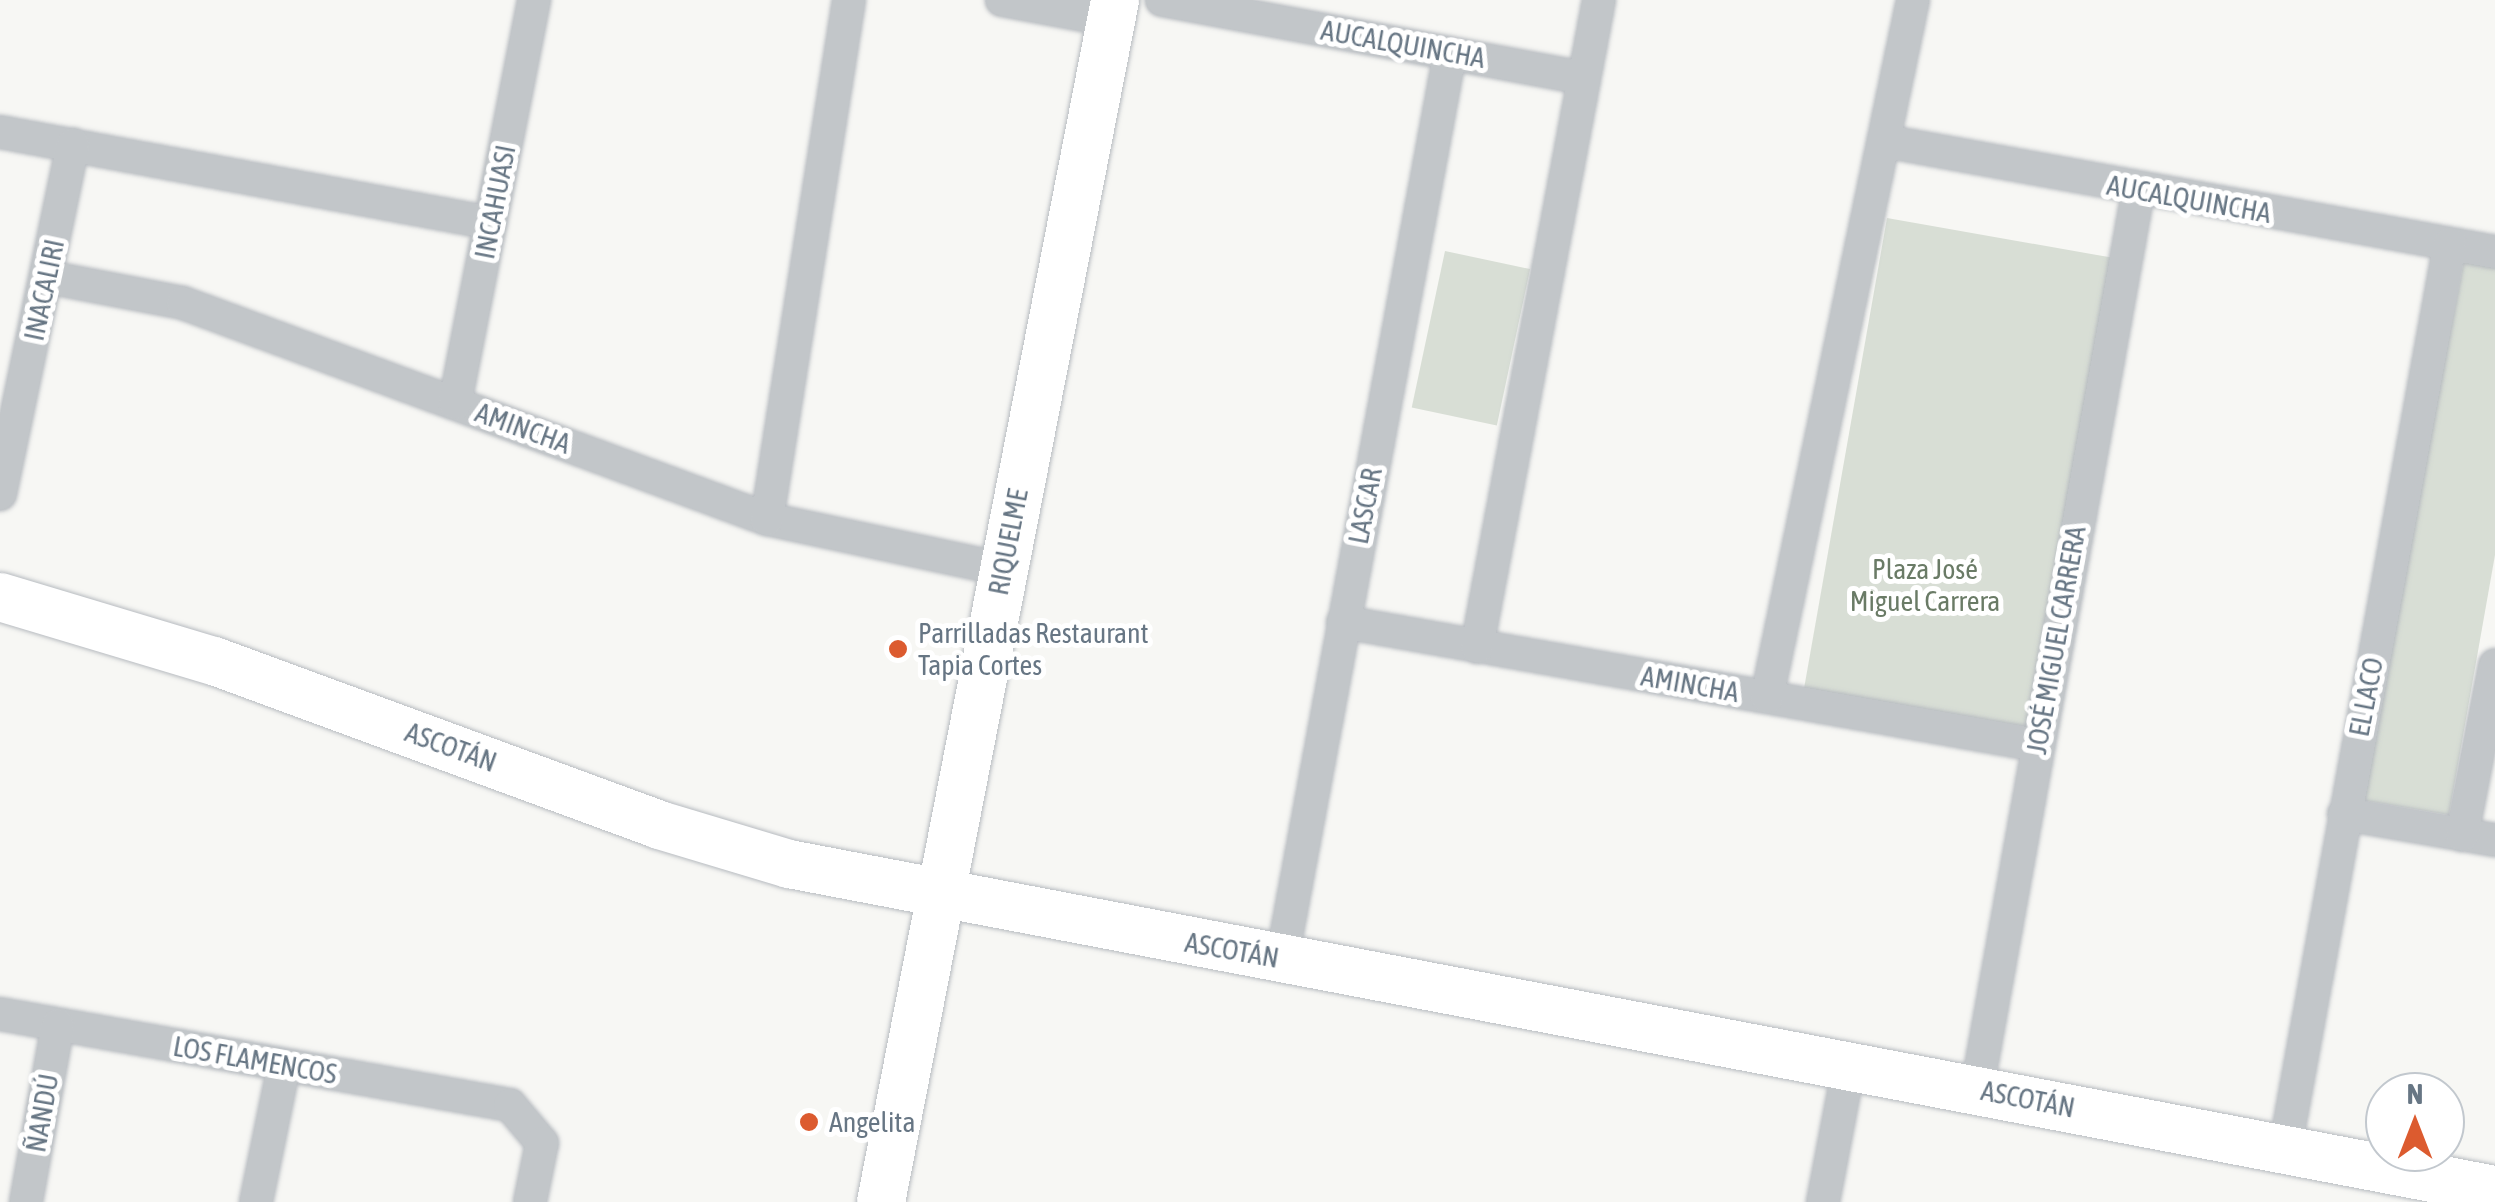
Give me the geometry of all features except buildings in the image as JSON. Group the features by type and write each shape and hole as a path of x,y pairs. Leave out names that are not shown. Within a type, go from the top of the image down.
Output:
{"street":[{"name":"INCAHUASI","path":"455,403 534,0"},
{"path":"767,519 850,0"},
{"path":"1002,0 1113,10"},
{"name":"AUCALQUINCHA","path":"1162,0 1584,78"},
{"path":"1477,647 1599,0"},
{"path":"1767,697 1913,0"},
{"name":"RIQUELME","path":"881,1202 937,897 1113,10"},
{"name":"LASCAR","path":"1282,959 1450,53"},
{"path":"0,132 491,223"},
{"name":"AUCALQUINCHA","path":"1884,141 2138,192 2495,252"},
{"name":"INACALIRI","path":"0,494 73,145"},
{"name":"JOSÉ MIGUEL CARRERA","path":"1977,1090 2138,192"},
{"name":"EL LACO","path":"2285,1149 2450,244"},
{"name":"AMINCHA","path":"48,277 183,303 767,519 1002,568"},
{"name":"ASCOTÁN","path":"0,597 214,661 659,824 789,864 937,897 1850,1062 2495,1190"},
{"name":"AMINCHA","path":"1343,622 2036,745"},
{"path":"2462,835 2495,665"},
{"path":"2344,814 2495,840"},
{"name":"LOS FLAMENCOS","path":"0,1014 510,1106 542,1143 530,1202"},
{"name":"ÑANDÚ","path":"26,1202 58,1024"},
{"path":"1822,1202 1850,1062"},
{"path":"256,1202 284,1064"}],"green space":[{"name":"Plaza José Miguel Carrera","path":"1887,218 2114,258 2032,728 1804,688"},
{"path":"1445,251 1530,269 1497,426 1412,408"},
{"path":"2464,260 2495,265 2495,555 2449,815 2360,800"}],"place":[{"name":"Parrilladas Restaurant Tapia Cortes","path":"898,649"},
{"name":"Angelita","path":"809,1122"}]}
